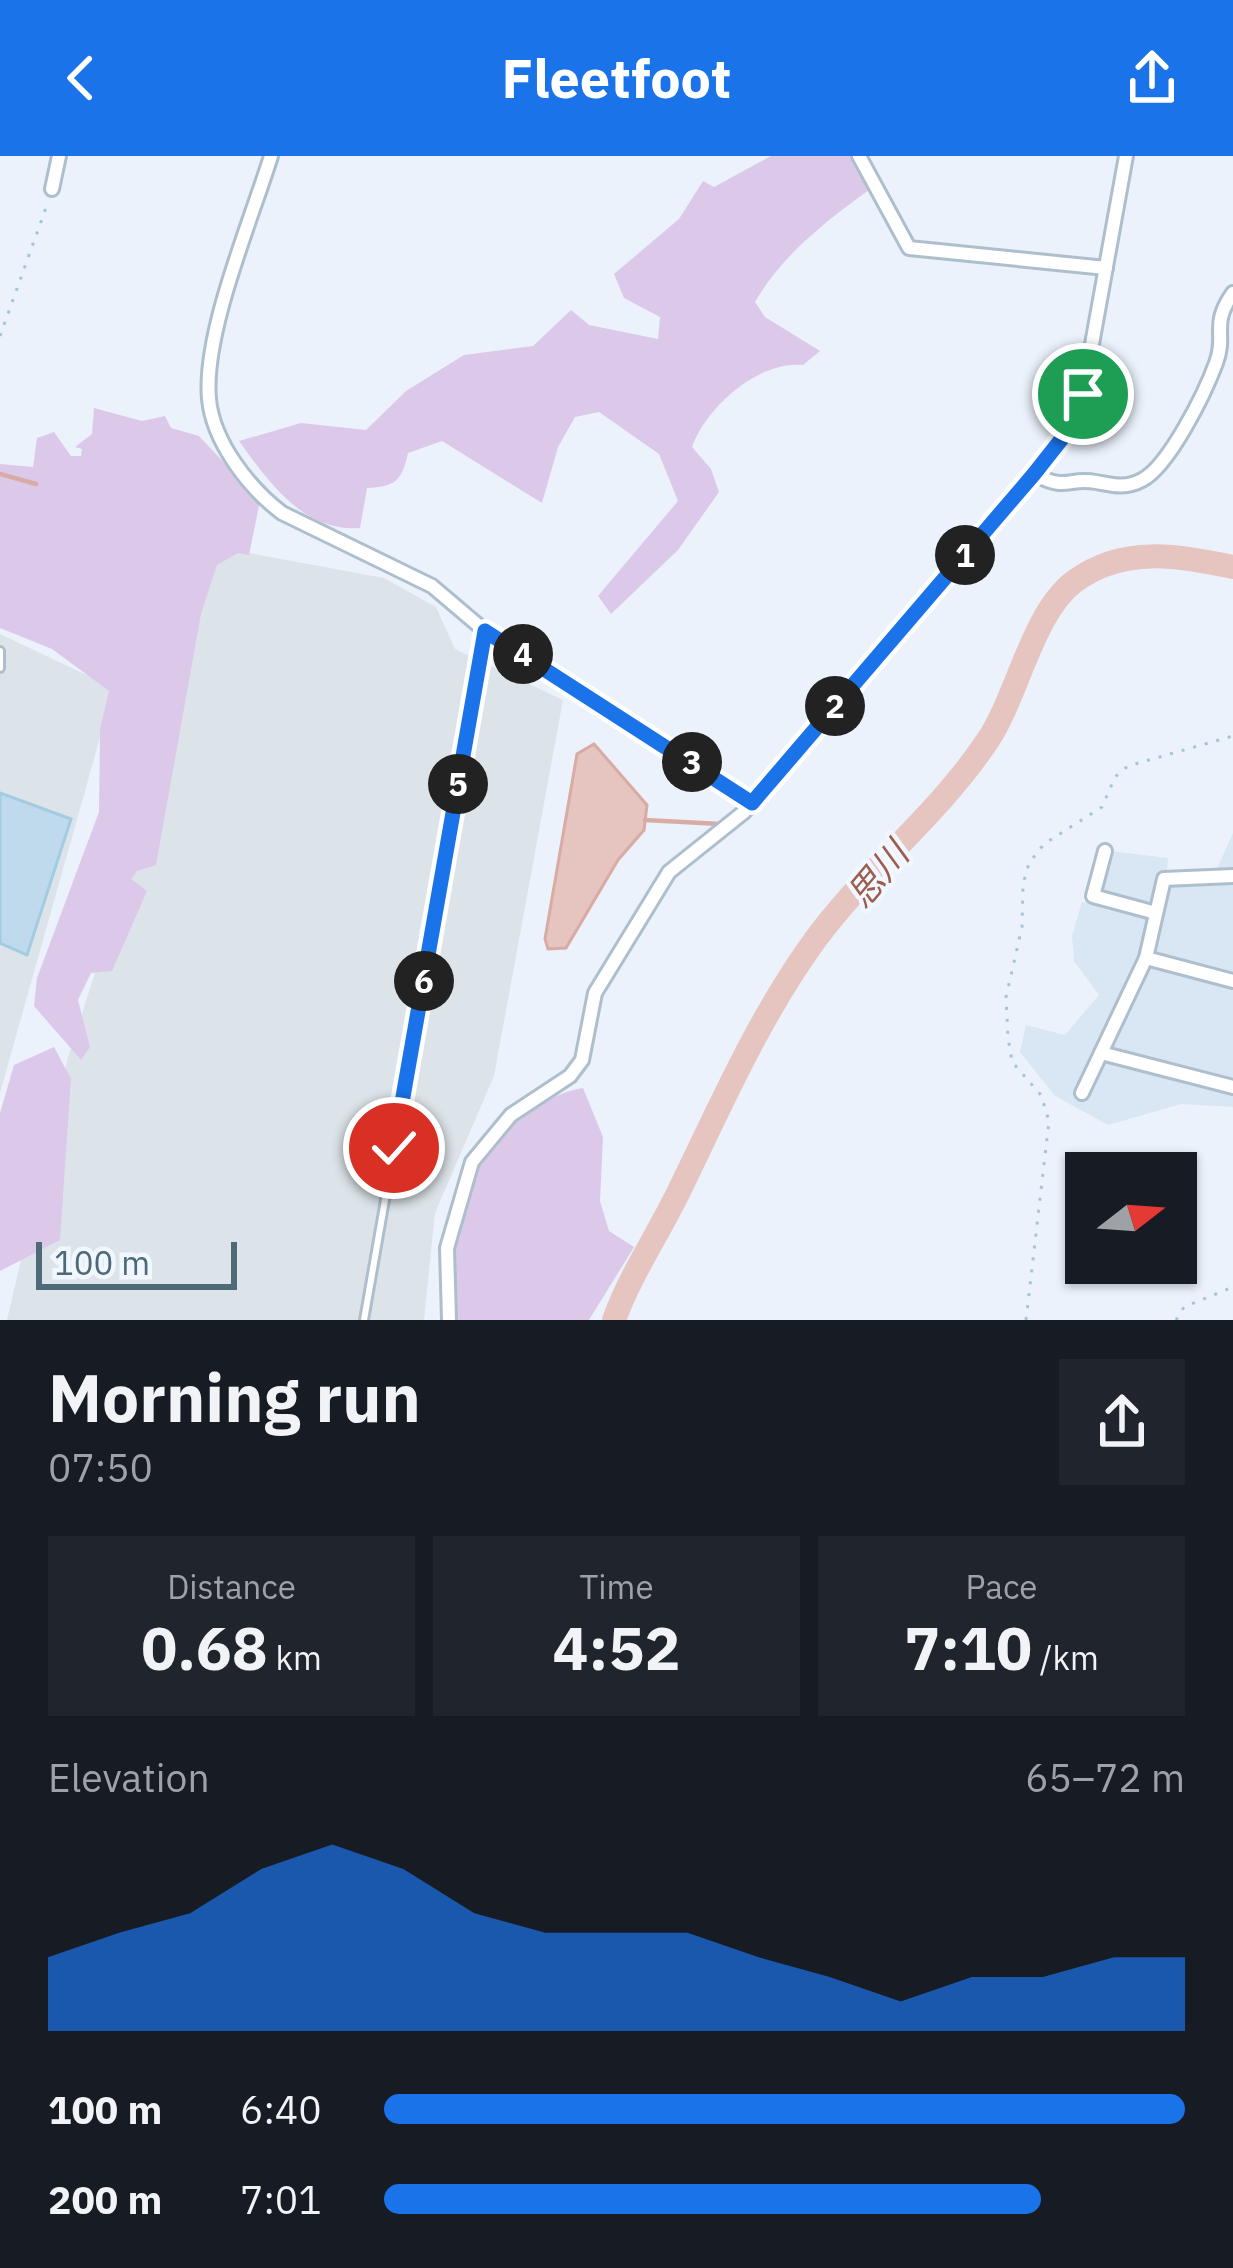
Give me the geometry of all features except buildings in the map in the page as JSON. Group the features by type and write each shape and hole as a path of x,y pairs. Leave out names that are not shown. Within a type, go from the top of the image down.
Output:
{"street":[{"path":"52,189 59,156"},
{"path":"271,156 209,367 214,425 261,497 432,586 485,631 752,803"},
{"path":"859,156 909,248 1106,268"},
{"path":"449,1320 447,1249 472,1162 511,1115 571,1076 582,1060 595,993 669,872 752,803 1064,436 1083,394 1126,156"},
{"path":"1034,474 1058,487 1092,481 1117,488 1141,481 1163,463 1218,359 1219,313 1233,293"},
{"path":"1105,851 1093,896 1156,913"},
{"path":"1082,1093 1146,958 1164,879 1233,876"},
{"path":"1146,958 1233,981"},
{"path":"1101,1053 1233,1087"}],"lane":[{"path":"364,1320 485,631"},
{"path":"0,651 0,668"}],"path":[{"path":"0,336 52,189"},
{"path":"1026,1320 1049,1108 1012,1062 1006,997 1029,863 1044,844 1102,807 1115,777 1129,766 1233,736"},
{"path":"1176,1320 1184,1307 1233,1287"}],"shaded area":[{"path":"771,156 851,156 869,190 792,254 755,302 765,317 820,351 803,365 786,365 752,378 709,417 692,447 711,469 719,492 678,550 611,614 598,596 678,501 659,454 599,412 575,417 558,447 542,503 442,441 408,453 400,476 391,484 367,488 360,528 340,527 305,513 275,487 239,441 301,423 366,430 406,391 464,355 533,346 571,310 589,325 658,339 660,317 624,298 614,274 679,219 703,181 714,187"},
{"path":"94,408 142,421 165,416 171,428 199,436 260,501 249,555 238,553 217,565 201,614 156,865 137,871 131,879 147,891 112,971 91,973 78,1000 90,1047 81,1060 34,1006 37,978 99,812 100,729 109,691 52,649 0,628 0,464 33,467 37,438 54,432 71,456 81,456 82,449 75,447 92,434"},
{"path":"238,551 384,578 436,607 455,649 563,700 494,1076 435,1213 424,1320 7,1320 68,1057 118,901 210,565"},
{"path":"0,634 114,688 0,1093"},
{"path":"594,744 647,805 644,830 618,860 566,948 548,949 545,939 577,754"},
{"path":"1233,833 1233,1107 1181,1104 1108,1125 1055,1096 1020,1052 1026,1025 1065,1035 1099,995 1074,961 1072,936 1082,902 1098,903 1110,851 1168,858 1167,870 1217,869"},
{"path":"54,1047 71,1079 60,1240 0,1271 0,1113 14,1065"},
{"path":"583,1088 603,1137 600,1201 609,1231 634,1247 589,1320 453,1320 454,1262 462,1207 483,1158 524,1116 552,1098"}],"waterway":[{"path":"0,474 36,484"},
{"name":"思川","path":"614,1320 776,1000 835,914 948,792 988,740 1037,633 1060,595 1094,570 1132,558 1172,557 1233,567"},
{"path":"645,820 720,824"}],"route":[{"path":"394,1148 485,631 752,803 1034,474 1064,436 1083,394"}]}
